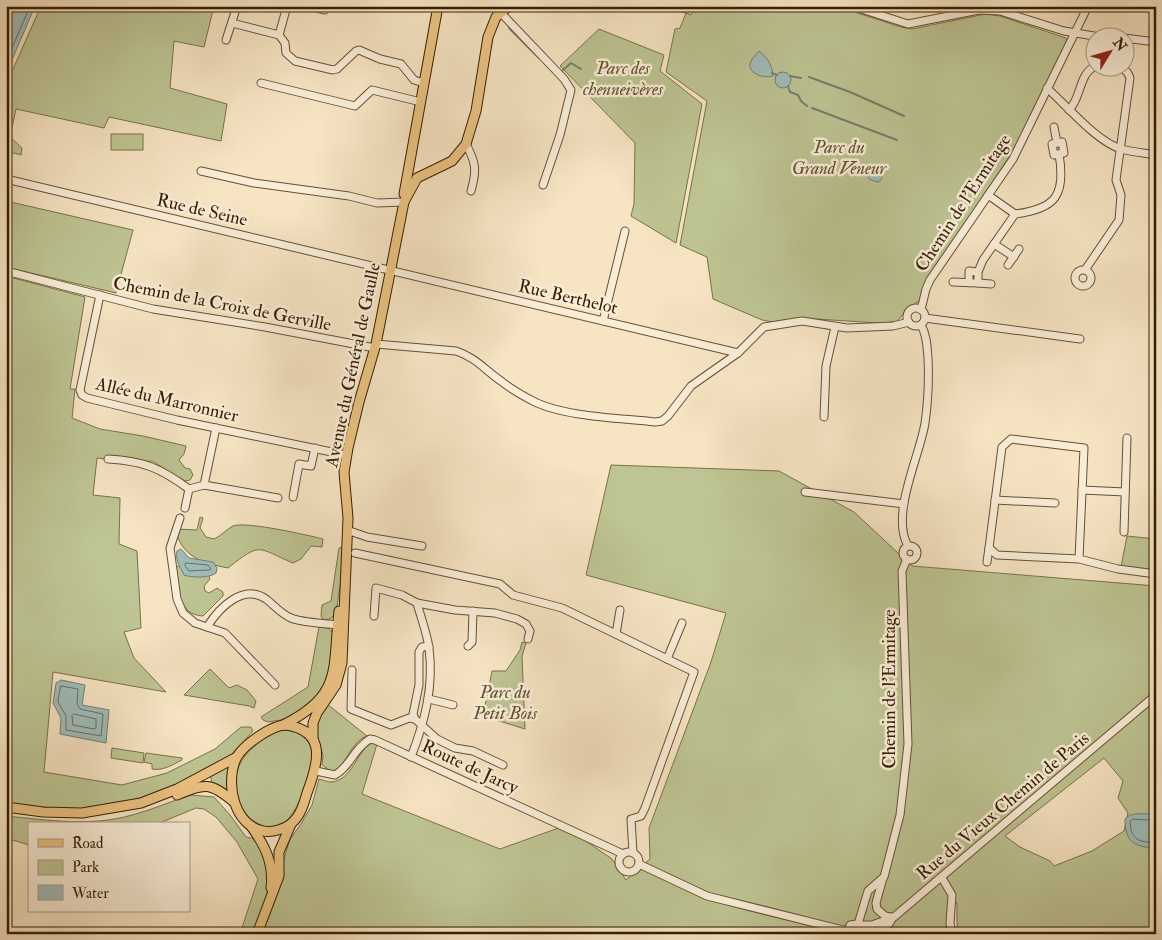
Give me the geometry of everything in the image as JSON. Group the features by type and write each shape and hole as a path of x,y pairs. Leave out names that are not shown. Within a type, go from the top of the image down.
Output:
{"main road":[{"name":"Avenue du Général de Gaulle","path":"345,566 348,518 344,472 346,455 375,346 404,202 412,177 421,102 438,6"},
{"path":"412,177 452,161 466,144 476,112 488,37 496,18 509,6"},
{"path":"283,725 311,708 323,695 332,680 345,566"},
{"path":"250,824 263,831 271,831 285,828 291,824 298,816 316,771 317,750 313,739 313,723 317,713 336,684 342,663 345,566"},
{"path":"9,810 82,813 141,803 177,789 235,758 263,732 276,726 283,725 301,728 313,739"},
{"path":"235,758 232,771 235,802 240,813 250,824 268,853 272,867 272,886 265,911"},
{"path":"9,810 46,817 83,817 110,814 142,808 201,786 217,788 235,802"},
{"path":"257,934 278,876 279,852 291,824"}],"street":[{"path":"226,40 237,6"},
{"path":"279,35 286,6"},
{"path":"308,6 325,10"},
{"path":"672,6 687,9 691,6"},
{"path":"852,6 908,24 979,10 1000,11 1084,34"},
{"name":"Chemin de l'Ermitage","path":"922,310 926,289 930,280 1013,159 1088,6"},
{"path":"501,13 568,82 571,90 560,135 543,185"},
{"path":"232,24 279,35 285,43 286,53 294,61 333,70 337,69 359,50 380,59 401,64 414,80 424,83"},
{"path":"1134,39 1156,42"},
{"path":"1069,110 1074,104 1085,78"},
{"path":"1085,270 1118,220 1121,195 1116,180 1130,78"},
{"path":"261,83 355,106 372,90 421,102"},
{"path":"1048,88 1069,110 1108,142 1120,149 1156,155"},
{"path":"978,283 978,272 983,260 1015,214 1041,209 1057,194 1061,184 1062,173 1060,154 1054,155 1052,144 1057,144 1054,127"},
{"path":"466,144 473,157 476,173 471,191"},
{"path":"201,171 254,183 349,196 377,203 404,202"},
{"name":"Rue de Seine","path":"6,179 390,271"},
{"path":"988,195 1015,214"},
{"path":"603,321 625,231"},
{"path":"994,244 1014,257"},
{"path":"1008,266 1019,249"},
{"name":"Chemin de la Croix de Gerville","path":"6,270 153,309 375,346 456,351 468,355 501,381 537,403 578,414 655,422 662,421 668,416 687,390 738,352 764,327 802,321 836,327 893,326 910,322"},
{"name":"Rue Berthelot","path":"390,271 738,352"},
{"path":"969,282 969,272 978,272"},
{"path":"953,282 991,284"},
{"name":"Allée du Marronnier","path":"100,295 80,390 82,394 94,400 346,455"},
{"path":"908,546 903,533 904,504 909,478 920,446 929,375 926,336 923,322 922,310 918,308 911,310 908,316 910,322 915,326 923,322 1080,338"},
{"path":"824,417 826,366 836,327"},
{"path":"204,485 216,428"},
{"path":"986,562 1002,448 1011,438 1084,448 1080,559"},
{"path":"1124,532 1127,438"},
{"path":"293,497 299,464 311,466 315,448"},
{"path":"108,459 148,464 169,475 189,489 204,485 278,498"},
{"path":"186,508 189,489"},
{"path":"1082,490 1125,492"},
{"path":"806,492 904,504"},
{"path":"995,500 1055,503"},
{"path":"180,518 170,548 177,599 183,613 195,623 224,633 275,686"},
{"path":"347,530 367,537 422,546"},
{"path":"908,546 915,547 917,554 913,559 907,559 904,556 903,551 908,546"},
{"path":"989,548 997,555 1080,559 1118,569 1156,574"},
{"path":"355,553 500,584 513,595 562,608 694,672 645,808 641,816 630,819 633,853"},
{"name":"Chemin de l'Ermitage","path":"860,924 868,892 884,877 900,815 908,744 902,571 907,559"},
{"path":"374,616 376,588 402,594 417,603 455,610 495,613 517,619 526,624 530,631 528,639"},
{"path":"207,627 215,614 242,594 254,592 292,619 337,626"},
{"path":"411,757 423,726 429,699 431,670 428,646 417,603"},
{"path":"616,634 620,610"},
{"path":"468,646 472,642 474,611"},
{"path":"667,659 682,623"},
{"path":"415,719 414,714 420,670 419,652 422,647 428,646"},
{"path":"352,670 351,708 391,725 409,718 415,719 437,739 455,748 473,751 504,765"},
{"name":"Rue du Vieux Chemin de Paris","path":"847,932 850,925 872,925 894,917 1156,695"},
{"path":"429,699 453,705"},
{"name":"Route de Jarcy","path":"316,771 329,775 339,772 348,764 359,746 370,739 380,741 623,854"},
{"path":"633,853 638,857 639,864 634,871 623,870 619,864 623,854 633,853"},
{"path":"639,864 708,896 847,932"},
{"path":"872,934 889,924 894,917 885,916 877,909 876,903 884,877"},
{"path":"942,878 952,895 950,923 952,934"},
{"path":"860,924 866,934"}],"green space":[{"path":"41,6 214,6 204,47 174,41 170,88 227,104 221,141 109,117 104,128 16,109 10,137 22,148 21,155 6,151 6,85"},
{"name":"Parc du Grand Veneur","path":"694,6 716,6 730,10 746,6 836,6 912,29 985,14 1000,16 1066,38 1067,41 1013,151 924,285 919,301 907,309 897,322 879,323 800,318 773,322 762,320 713,299 707,257 680,245 707,101 666,72 675,29 680,28 686,13 691,15"},
{"name":"Parc des chenneivères","path":"599,29 664,55 660,71 702,104 676,243 631,216 634,204 635,143 560,66"},
{"path":"111,134 143,134 143,150 111,150"},
{"path":"6,201 133,230 116,293 6,267"},
{"path":"6,276 85,297 70,389 75,389 72,418 100,429 186,446 184,454 179,460 185,468 190,469 193,475 190,480 185,481 152,461 129,462 97,458 93,495 120,498 119,544 137,551 141,628 124,632 134,658 166,692 53,672 44,772 122,785 167,773 215,749 241,727 251,727 253,731 230,756 184,780 184,782 146,796 106,807 70,809 6,803"},
{"path":"611,465 779,471 854,512 912,566 1156,586 1156,934 958,934 957,903 951,902 952,934 261,934 290,839 312,805 319,779 331,782 344,777 370,743 377,744 362,794 500,849 564,826 612,859 626,880 650,859 649,828 711,662 726,613 586,575","holes":["1104,758 1123,781 1118,798 1128,813 1124,831 1092,851 1054,866 1050,861 1020,847 1005,836"]},
{"path":"200,517 203,518 200,528 206,537 214,539 233,526 250,525 323,539 322,547 311,546 301,559 293,563 260,550 247,554 228,568 210,564 194,557 188,552 178,539 175,529 197,530"},
{"path":"1127,536 1156,539 1156,570 1121,567"},
{"path":"343,547 336,613 330,619 323,620 321,616 322,605 331,601 339,548"},
{"path":"180,565 206,570 210,579 204,586 205,591 209,593 217,588 223,592 223,596 203,616 188,611 184,606 179,592 175,568"},
{"path":"319,627 328,628 335,635 334,670 311,706 287,719 268,722 263,720 261,717 308,687"},
{"name":"Parc du Petit Bois","path":"522,642 526,643 522,656 525,729 483,716 492,671 506,671 520,650"},
{"path":"210,669 229,688 237,685 247,690 256,701 254,708 184,695"},
{"path":"327,704 367,736 357,743 342,764 332,772 322,765 323,755 315,730 315,723"},
{"path":"281,729 295,731 306,738 312,749 312,763 309,777 293,813 282,824 275,827 266,827 251,819 241,807 235,787 236,776 239,766 252,748"},
{"path":"112,748 144,753 143,763 111,758"},
{"path":"146,753 182,758 182,760 171,766 152,769 152,764 144,762"},
{"path":"226,767 228,768 227,791 212,783 210,774"},
{"path":"191,795 214,797 246,837 256,839 265,850 269,892 252,934 240,934 258,879 237,842 216,817 204,809 196,808 162,822 85,822 117,819"},
{"path":"6,816 69,822 28,822 28,845 6,838"}],"water":[{"path":"6,6 35,6 6,74"},
{"path":"759,51 769,62 773,76 761,76 751,69 751,61"},
{"path":"783,72 789,74 791,80 789,86 783,88 777,86 775,80 777,74"},
{"path":"868,165 874,165 880,170 882,178 879,182 867,177"},
{"path":"181,549 189,558 213,562 217,568 216,573 201,577 184,575 176,555 177,551"},
{"path":"61,680 85,685 82,705 109,710 106,743 60,734 61,718 53,703 56,683"},
{"path":"1156,813 1156,848 1132,842 1125,827 1125,819 1135,814"}],"waterway":[{"path":"509,28 539,58"},
{"path":"563,70 571,63 581,69"},
{"path":"772,73 777,75"},
{"path":"790,76 801,78"},
{"path":"809,77 850,92 904,116"},
{"path":"788,86 790,92 798,95 807,106"},
{"path":"812,108 897,140"}]}
